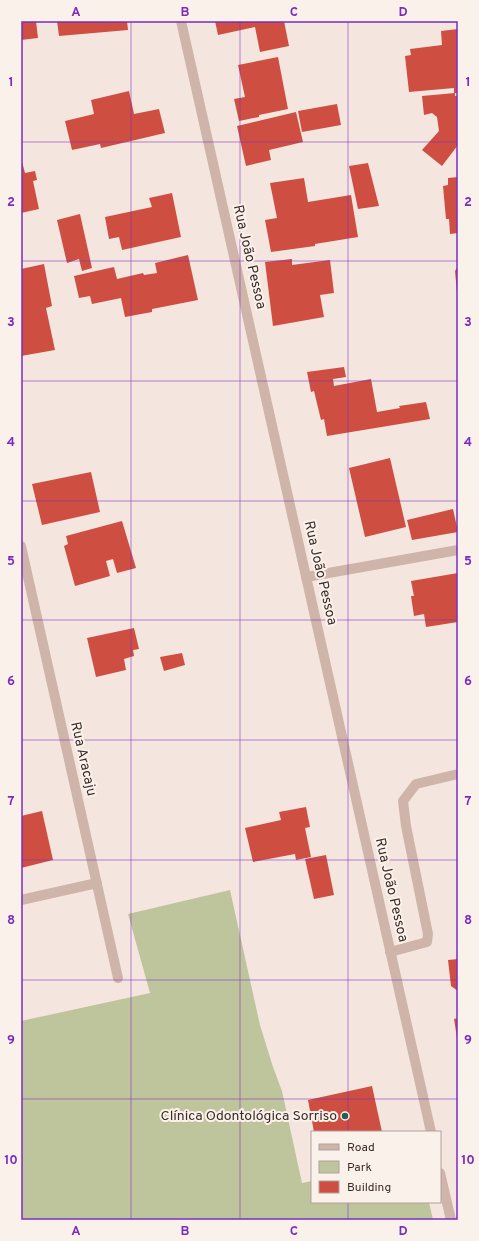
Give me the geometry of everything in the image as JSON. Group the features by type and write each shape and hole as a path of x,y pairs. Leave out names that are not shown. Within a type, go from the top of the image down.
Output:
{"street":[{"name":"Rua João Pessoa","path":"181,21 431,1131"},
{"name":"Rua Aracaju","path":"21,546 118,978"},
{"path":"306,577 458,550"},
{"path":"390,952 427,942 428,934 406,826 403,801 416,784 458,774"},
{"path":"21,900 97,883"},
{"path":"441,1177 451,1220"}],"green space":[{"path":"230,890 260,1025 282,1091 302,1183 311,1181 311,1203 429,1203 433,1220 21,1220 21,1021 150,993 128,914"}],"building":[{"path":"21,21 36,21 38,38 21,40"},
{"path":"57,21 127,21 128,30 59,36"},
{"path":"215,21 284,21 289,46 260,52 255,27 218,35"},
{"path":"458,29 458,93 454,93 454,88 409,92 405,56 411,55 410,49 442,45 441,31"},
{"path":"278,57 288,109 239,121 234,99 245,97 238,65"},
{"path":"129,91 134,114 159,109 165,133 101,148 100,144 72,150 65,121 94,114 91,100"},
{"path":"455,93 455,96 458,96 458,145 442,166 422,150 439,131 437,117 432,113 424,115 422,96"},
{"path":"337,104 341,125 302,132 298,111"},
{"path":"296,112 303,142 269,150 271,160 246,166 237,126"},
{"path":"21,158 25,173 35,171 37,180 33,181 39,209 21,213"},
{"path":"368,163 379,206 358,209 349,166"},
{"path":"458,177 458,233 450,234 449,219 446,219 443,186 448,185 448,178"},
{"path":"304,178 308,202 351,195 358,237 315,244 315,246 271,252 265,220 277,218 270,183"},
{"path":"172,193 181,237 122,250 119,237 109,239 105,217 152,207 149,198"},
{"path":"80,214 92,268 82,271 79,259 67,263 57,220"},
{"path":"188,255 198,300 152,309 152,312 125,317 121,298 92,304 90,296 79,298 74,276 114,267 117,279 143,273 144,275 157,273 155,263"},
{"path":"292,259 292,265 330,260 334,293 320,295 324,317 273,326 265,262"},
{"path":"44,264 52,306 46,308 55,350 21,356 21,269"},
{"path":"458,266 458,292 457,292 455,271"},
{"path":"344,367 346,377 333,379 334,386 371,379 377,412 400,408 399,406 426,402 430,419 327,436 324,419 321,420 314,391 311,392 307,372"},
{"path":"390,458 406,527 365,537 349,468"},
{"path":"91,472 100,512 42,525 32,484"},
{"path":"453,509 458,532 412,540 407,520"},
{"path":"122,521 136,568 117,573 113,559 106,561 110,576 75,586 64,546 68,544 66,536"},
{"path":"458,573 458,622 426,627 424,614 414,616 411,596 414,596 411,581"},
{"path":"134,628 139,649 133,650 134,656 124,659 126,670 96,677 87,638"},
{"path":"182,653 185,665 164,671 160,657"},
{"path":"306,807 310,827 305,828 311,857 296,860 295,854 253,862 245,828 281,820 279,812"},
{"path":"42,811 53,860 21,868 21,816"},
{"path":"326,855 334,895 314,899 305,859"},
{"path":"458,959 458,991 451,986 448,960"},
{"path":"458,1018 458,1038 457,1038 454,1019"},
{"name":"Clínica Odontológica Sorriso","path":"372,1086 382,1131 314,1131 308,1100"}],"place":[{"name":"Clínica Odontológica Sorriso","path":"345,1116"}]}
